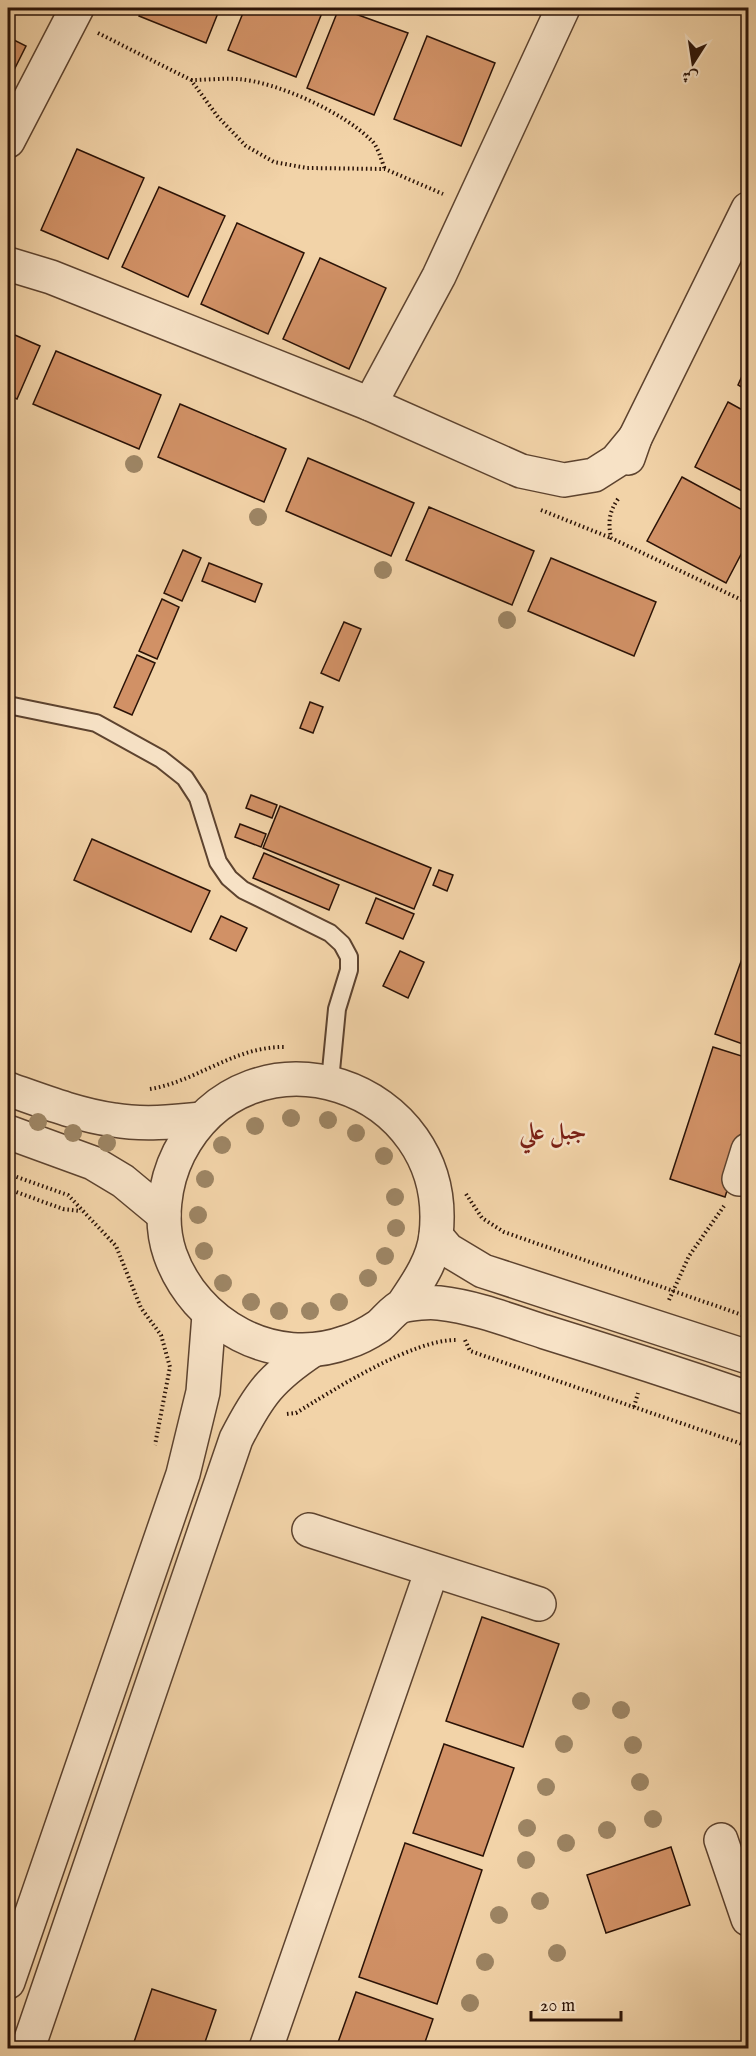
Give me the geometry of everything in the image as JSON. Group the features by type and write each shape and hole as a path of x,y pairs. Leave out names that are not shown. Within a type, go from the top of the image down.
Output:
{"street":[{"path":"370,404 439,276 558,9"},
{"path":"8,141 74,13"},
{"path":"8,264 51,277 370,404 521,471 564,480 594,475 616,461 634,438 748,209"},
{"path":"8,246 18,256 51,277"},
{"path":"296,1078 330,1081 378,1102 414,1138 434,1185 436,1236 424,1274 402,1306 376,1328 346,1343 313,1350 276,1348 240,1336 209,1315 181,1278 169,1252 164,1215 166,1189 174,1163 186,1140 202,1119 229,1098 261,1084 296,1078"},
{"path":"8,1089 67,1109 115,1120 157,1123 202,1119"},
{"path":"8,1132 93,1163 123,1181 164,1215"},
{"path":"436,1236 448,1250 483,1271 748,1358"},
{"path":"402,1306 437,1302 487,1314 748,1398"},
{"path":"8,1982 183,1474 202,1392 209,1315"},
{"path":"28,2049 236,1439 253,1407 279,1373 313,1350"},
{"path":"309,1530 539,1604"},
{"path":"266,2049 432,1570"},
{"path":"721,1840 748,1919"}],"lane":[{"path":"8,705 96,723 160,759 185,778 198,798 218,862 229,878 243,890 330,933 342,944 349,957 348,970 337,1009 330,1081"}],"path":[{"path":"74,13 191,80 218,117 246,146 274,162 307,168 385,169 471,207"},
{"path":"191,80 237,79 265,84 300,98 349,123 373,141 385,169"},
{"path":"623,492 611,509 609,524 611,538 748,603"},
{"path":"659,1329 689,1256 719,1214 744,1165"},
{"path":"8,1174 68,1195 116,1246 141,1308 161,1335 170,1367 151,1464 183,1474"},
{"path":"8,1189 63,1209 82,1211"},
{"path":"284,1414 296,1413 396,1358 442,1340 465,1340 470,1351 748,1446"}],"building":[{"path":"142,8 220,8 206,43 139,16"},
{"path":"245,8 324,8 296,77 228,50"},
{"path":"339,8 408,33 374,115 307,88"},
{"path":"427,36 495,63 461,146 394,119"},
{"path":"8,37 26,46 8,82"},
{"path":"77,149 144,178 108,259 41,230"},
{"path":"159,187 225,216 188,297 122,267"},
{"path":"237,223 304,253 268,334 201,304"},
{"path":"320,258 386,288 349,369 283,339"},
{"path":"8,332 40,346 17,399 8,395"},
{"path":"56,351 161,395 139,449 33,404"},
{"path":"748,363 748,391 738,385"},
{"path":"728,402 748,413 748,494 695,467"},
{"path":"180,404 286,449 264,502 158,457"},
{"path":"308,458 414,503 391,556 286,511"},
{"path":"682,477 748,513 748,541 726,583 647,541"},
{"path":"429,507 534,551 512,605 406,560"},
{"path":"183,550 201,558 182,601 164,593"},
{"path":"551,558 656,602 634,656 528,611"},
{"path":"209,563 262,584 255,602 202,581"},
{"path":"162,599 179,607 157,659 139,651"},
{"path":"344,622 361,629 339,681 321,673"},
{"path":"137,655 155,663 132,715 114,707"},
{"path":"310,702 323,707 313,733 300,728"},
{"path":"251,795 277,805 272,818 246,808"},
{"path":"280,806 431,868 414,909 263,848"},
{"path":"240,824 266,834 261,847 235,837"},
{"path":"92,839 210,891 191,932 74,880"},
{"path":"264,853 339,885 329,910 253,878"},
{"path":"439,870 453,875 447,891 433,885"},
{"path":"376,898 414,914 403,939 366,923"},
{"path":"221,916 247,928 236,951 210,939"},
{"path":"748,942 748,1046 715,1034"},
{"path":"400,951 424,962 408,998 383,986"},
{"path":"713,1047 748,1058 748,1124 725,1197 670,1179"},
{"path":"482,1617 559,1644 523,1747 446,1721"},
{"path":"444,1744 514,1768 483,1856 413,1833"},
{"path":"405,1843 482,1870 437,2004 359,1977"},
{"path":"671,1847 690,1905 606,1933 587,1875"},
{"path":"152,1989 216,2010 203,2048 132,2048"},
{"path":"356,1992 433,2019 423,2048 336,2048"}],"district":[{"name":"جبل علي","path":"553,1131"}]}
